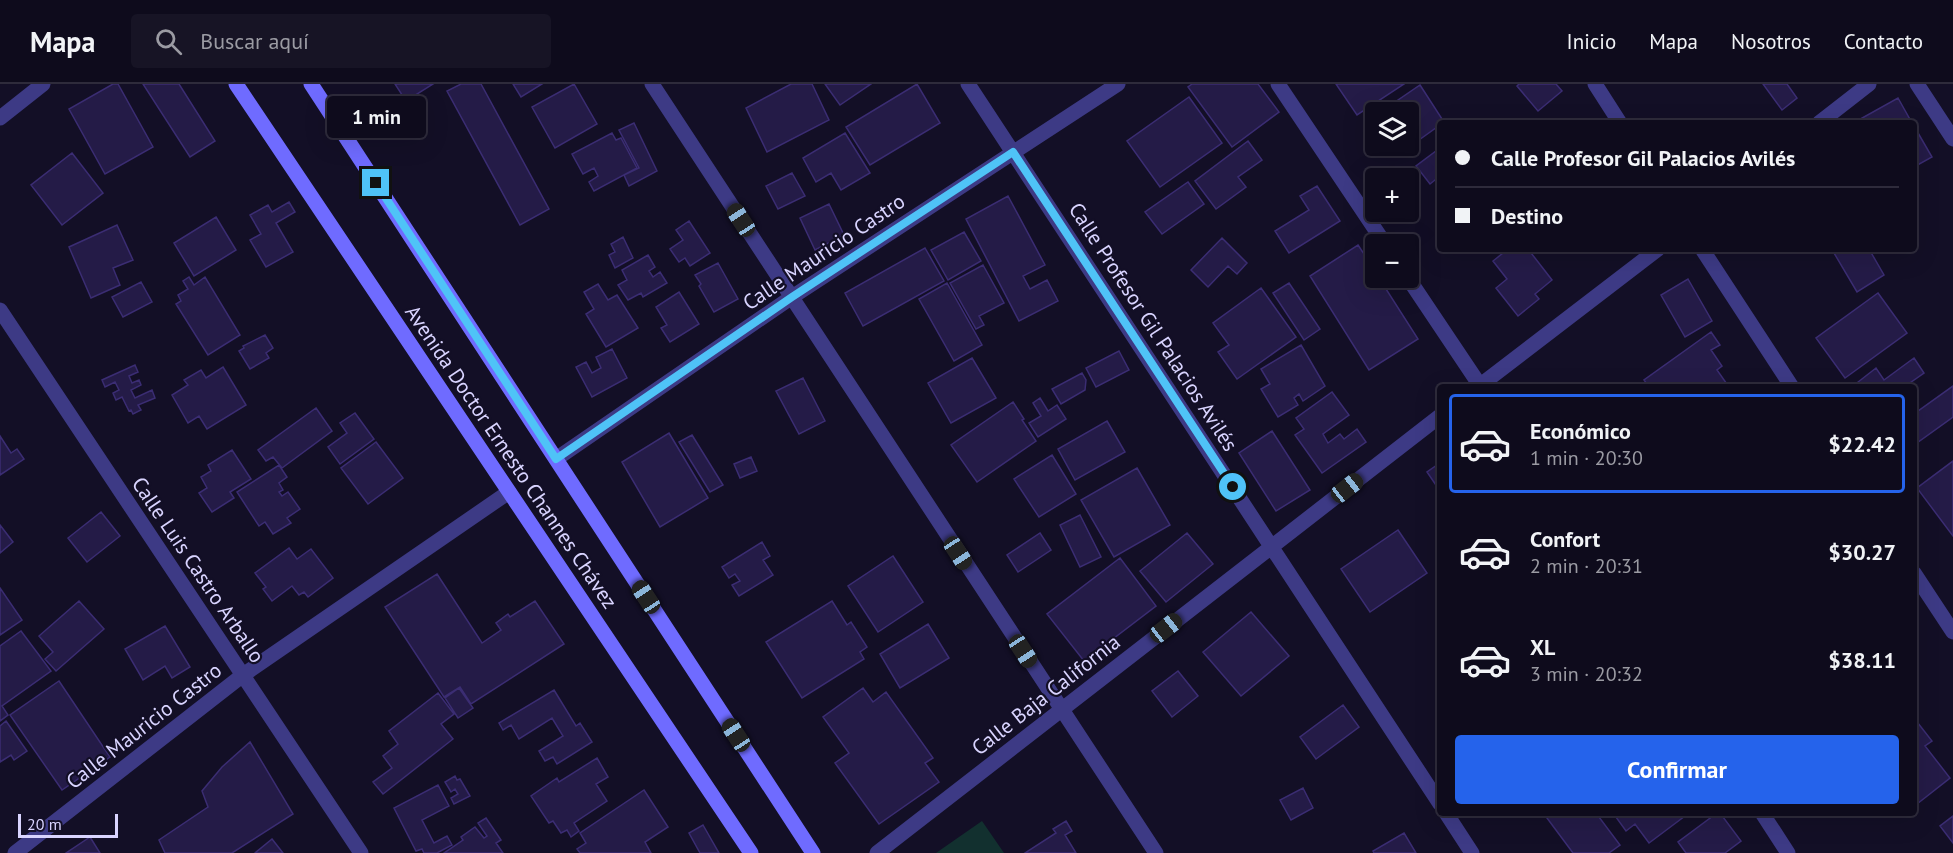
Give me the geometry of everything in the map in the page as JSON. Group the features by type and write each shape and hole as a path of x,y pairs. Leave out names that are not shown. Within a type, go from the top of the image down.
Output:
{"street":[{"path":"0,118 43,84"},
{"name":"Avenida Doctor Ernesto Channes Chávez","path":"236,84 751,853"},
{"name":"Avenida Doctor Ernesto Channes Chávez","path":"311,84 813,853"},
{"path":"652,84 1156,853"},
{"name":"Calle Profesor Gil Palacios Avilés","path":"968,84 1437,799"},
{"name":"Calle Mauricio Castro","path":"556,459 792,297 1118,84"},
{"path":"1278,84 1379,234"},
{"path":"1595,84 1618,120"},
{"path":"1823,120 1869,84"},
{"path":"1917,84 1953,139"},
{"path":"1483,384 1654,252"},
{"path":"1704,252 1790,384"},
{"path":"1415,288 1479,384"},
{"name":"Calle Luis Castro Arballo","path":"0,310 361,853"},
{"name":"Calle Baja California","path":"877,853 1437,418"},
{"name":"Calle Mauricio Castro","path":"15,853 243,675 509,492"},
{"path":"1917,578 1953,632"},
{"path":"1448,816 1472,853"},
{"path":"1764,816 1788,853"}],"green space":[{"path":"982,821 1004,853 936,853"}],"building":[{"path":"113,84 118,84 153,147 105,174 69,109"},
{"path":"143,84 179,84 215,141 190,157"},
{"path":"395,84 433,84 406,101"},
{"path":"461,84 481,84 549,209 520,225 447,91"},
{"path":"513,84 542,84 521,97"},
{"path":"574,84 597,124 555,148 532,107"},
{"path":"791,84 812,84 829,120 767,152 746,108"},
{"path":"825,84 871,84 840,105"},
{"path":"917,84 940,123 870,165 846,127"},
{"path":"1192,84 1258,84 1279,112 1232,147 1188,87"},
{"path":"1336,84 1404,84 1377,102 1365,102 1365,110 1357,115"},
{"path":"1519,84 1556,84 1562,91 1538,111 1517,86"},
{"path":"1763,84 1787,84 1797,98 1782,110"},
{"path":"1420,85 1443,120 1437,120 1437,127 1419,140 1419,102 1395,102"},
{"path":"1189,97 1222,143 1160,187 1127,141"},
{"path":"1898,98 1910,120 1859,120"},
{"path":"634,123 657,171 629,186 624,175 639,168 619,130"},
{"path":"1917,131 1932,157 1917,165"},
{"path":"612,133 616,140 621,138 637,168 594,191 589,182 598,176 594,168 583,174 572,154"},
{"path":"845,133 870,173 841,190 831,173 816,182 803,158"},
{"path":"1248,141 1262,160 1238,177 1246,187 1216,209 1195,181"},
{"path":"1437,150 1437,178 1430,184 1416,166"},
{"path":"72,153 103,193 62,225 31,185"},
{"path":"792,173 805,196 778,209 766,186"},
{"path":"1188,182 1204,204 1162,234 1145,212"},
{"path":"1317,186 1340,221 1289,253 1275,231 1309,210 1300,196"},
{"path":"1008,196 1045,265 1023,276 1030,289 1047,280 1058,301 1019,321 966,219"},
{"path":"289,202 295,212 276,223 293,252 266,267 250,240 261,234 250,215 268,205 272,212"},
{"path":"829,204 844,235 815,250 800,218"},
{"path":"216,217 236,250 194,276 174,243"},
{"path":"689,221 710,253 690,266 685,258 679,262 670,249 683,240 676,230"},
{"path":"117,225 133,260 113,268 120,285 91,298 69,247"},
{"path":"964,232 981,261 948,280 931,250"},
{"path":"623,237 633,258 615,268 609,255 615,252 611,244"},
{"path":"1222,238 1247,263 1237,274 1228,266 1208,287 1191,270"},
{"path":"1358,245 1365,256 1365,288 1385,288 1418,339 1369,370 1310,276"},
{"path":"925,248 944,281 863,326 845,293"},
{"path":"1504,252 1530,252 1552,280 1535,294 1539,299 1518,316 1496,288 1507,279 1493,261"},
{"path":"1871,252 1884,275 1857,292 1834,253"},
{"path":"648,255 655,267 649,271 653,277 660,272 667,283 643,297 641,293 628,300 618,285 627,280 622,270"},
{"path":"718,263 738,299 714,312 695,275"},
{"path":"983,265 1004,303 979,316 984,325 976,329 950,283"},
{"path":"189,277 194,285 205,277 240,335 208,355 176,304 181,301 178,295 188,289 183,281"},
{"path":"1688,279 1712,321 1685,337 1661,295"},
{"path":"141,282 152,302 123,317 112,297"},
{"path":"947,283 982,345 954,361 919,299"},
{"path":"1289,283 1320,329 1304,340 1273,293"},
{"path":"598,284 608,300 617,295 638,328 606,347 586,314 594,309 584,292"},
{"path":"1261,288 1296,337 1237,379 1218,352 1229,345 1213,323"},
{"path":"679,292 699,324 670,342 661,328 667,325 656,307"},
{"path":"1878,293 1907,333 1845,378 1816,338"},
{"path":"1711,332 1720,345 1711,350 1722,366 1717,370 1727,384 1647,384 1644,380"},
{"path":"265,335 273,348 266,353 269,358 250,369 239,351 244,348 243,346"},
{"path":"1301,345 1325,386 1303,401 1299,394 1294,398 1298,405 1278,417 1261,389 1270,384 1261,369"},
{"path":"612,349 627,378 592,397 576,367 586,362 592,373 601,368 596,357"},
{"path":"1119,351 1129,370 1096,387 1086,368"},
{"path":"972,358 996,398 951,423 928,383"},
{"path":"1914,358 1924,373 1908,384 1856,384 1876,368 1884,380"},
{"path":"135,365 138,372 129,376 132,383 139,380 141,385 131,390 135,398 152,390 155,398 138,405 141,410 133,414 122,397 116,400 113,393 119,390 115,382 105,387 102,380"},
{"path":"223,367 246,405 207,429 199,416 188,423 172,395 188,385 184,380 201,370 206,378"},
{"path":"1082,373 1086,380 1085,390 1061,404 1052,389"},
{"path":"803,378 825,421 799,434 776,391"},
{"path":"1953,386 1953,417 1917,443 1917,412"},
{"path":"1332,392 1349,415 1323,434 1328,443 1340,434 1344,439 1357,429 1366,442 1322,473 1295,435 1304,429 1296,418"},
{"path":"1040,398 1048,411 1057,405 1066,419 1038,437 1029,423 1041,416 1033,403"},
{"path":"1013,402 1036,441 977,482 951,445"},
{"path":"316,408 332,431 282,468 273,457 266,461 258,450"},
{"path":"355,413 374,439 340,464 328,447 347,433 340,423"},
{"path":"1107,421 1125,452 1075,480 1058,449"},
{"path":"1272,431 1310,490 1276,511 1239,453"},
{"path":"669,433 708,498 660,527 622,462"},
{"path":"692,435 723,485 710,492 679,442"},
{"path":"0,436 11,453 17,449 24,459 0,475"},
{"path":"376,442 403,478 368,504 341,468"},
{"path":"232,450 251,479 230,492 234,498 212,512 199,493 207,488 201,477 211,471 208,465"},
{"path":"1052,455 1076,494 1039,517 1014,479"},
{"path":"751,457 757,471 740,478 734,464"},
{"path":"1953,461 1953,536 1917,488"},
{"path":"279,465 287,477 279,483 283,490 279,492 282,496 288,492 300,509 287,518 291,523 273,534 265,522 259,526 237,492"},
{"path":"1437,465 1437,487 1427,472"},
{"path":"1137,468 1170,525 1114,557 1081,500"},
{"path":"101,512 120,536 87,562 68,538"},
{"path":"1080,515 1101,557 1080,567 1060,525"},
{"path":"0,525 13,542 0,553"},
{"path":"1398,530 1427,573 1370,612 1341,569"},
{"path":"1040,533 1051,550 1018,572 1007,555"},
{"path":"1187,533 1213,564 1166,602 1140,571"},
{"path":"762,542 770,556 763,560 773,575 739,596 732,585 740,581 735,574 729,578 722,567"},
{"path":"289,548 297,559 311,549 333,578 308,597 304,592 299,595 292,586 272,601 263,589 266,587 255,573"},
{"path":"893,556 923,602 878,632 848,586"},
{"path":"1120,558 1156,606 1084,661 1047,614"},
{"path":"437,574 482,643 501,630 496,623 508,614 510,617 535,601 564,644 471,704 460,687 444,697 385,607"},
{"path":"0,588 22,620 0,635"},
{"path":"79,601 104,629 56,671 45,659 53,652 39,636"},
{"path":"832,601 847,625 851,622 867,647 860,652 864,659 802,698 766,642"},
{"path":"1251,612 1289,656 1241,696 1203,652"},
{"path":"928,624 949,658 900,688 880,654"},
{"path":"165,626 190,667 172,678 165,666 143,680 125,649"},
{"path":"21,631 51,671 2,706 8,715 0,721 0,646"},
{"path":"1178,671 1198,696 1172,717 1152,691"},
{"path":"59,681 110,757 62,790 10,715"},
{"path":"459,688 473,708 458,718 445,698"},
{"path":"863,688 873,702 886,692 933,758 925,763 939,782 879,824 835,763 849,753 823,717"},
{"path":"554,690 576,726 580,723 592,742 557,764 553,757 545,761 539,751 563,736 552,718 519,739 511,725 503,730 499,723"},
{"path":"438,693 454,714 441,724 453,739 383,794 373,782 392,768 383,756 398,744 389,731"},
{"path":"1343,705 1359,727 1316,759 1300,737"},
{"path":"6,721 27,751 14,760 11,755 0,762 0,726"},
{"path":"1917,722 1932,741 1925,746 1950,778 1917,804"},
{"path":"250,742 293,814 232,853 165,853 159,840 208,807 202,791 222,767"},
{"path":"597,758 608,777 596,784 607,801 574,823 579,831 571,837 567,830 561,833 553,821 549,823 531,796 557,778 559,782"},
{"path":"455,776 457,780 460,779 470,796 454,804 451,798 458,794 455,789 451,792 445,782"},
{"path":"438,785 449,806 422,820 434,843 447,836 452,845 437,853 424,853 422,849 416,851 394,808"},
{"path":"1303,788 1313,808 1291,820 1280,800"},
{"path":"644,790 668,827 645,842 651,853 580,853 577,849 586,843 580,833"},
{"path":"1545,816 1598,816 1620,845 1609,853 1573,853"},
{"path":"1615,816 1685,816 1649,843 1635,824 1626,831"},
{"path":"1713,816 1722,816 1741,841 1725,853 1686,853 1678,842"},
{"path":"1953,816 1953,843 1940,826"},
{"path":"486,818 501,840 496,843 503,853 444,853 463,840 461,837 475,827 484,838 487,836 478,823"},
{"path":"1066,821 1072,831 1065,835 1076,853 1025,853 1056,833 1053,829"},
{"path":"703,825 719,853 700,853 689,833"},
{"path":"1404,833 1416,853 1374,853 1373,851"},
{"path":"90,837 100,853 66,853"},
{"path":"272,839 283,853 255,853"}],"route":[{"path":"376,183 556,459 792,297 1013,152 1233,487"}]}
